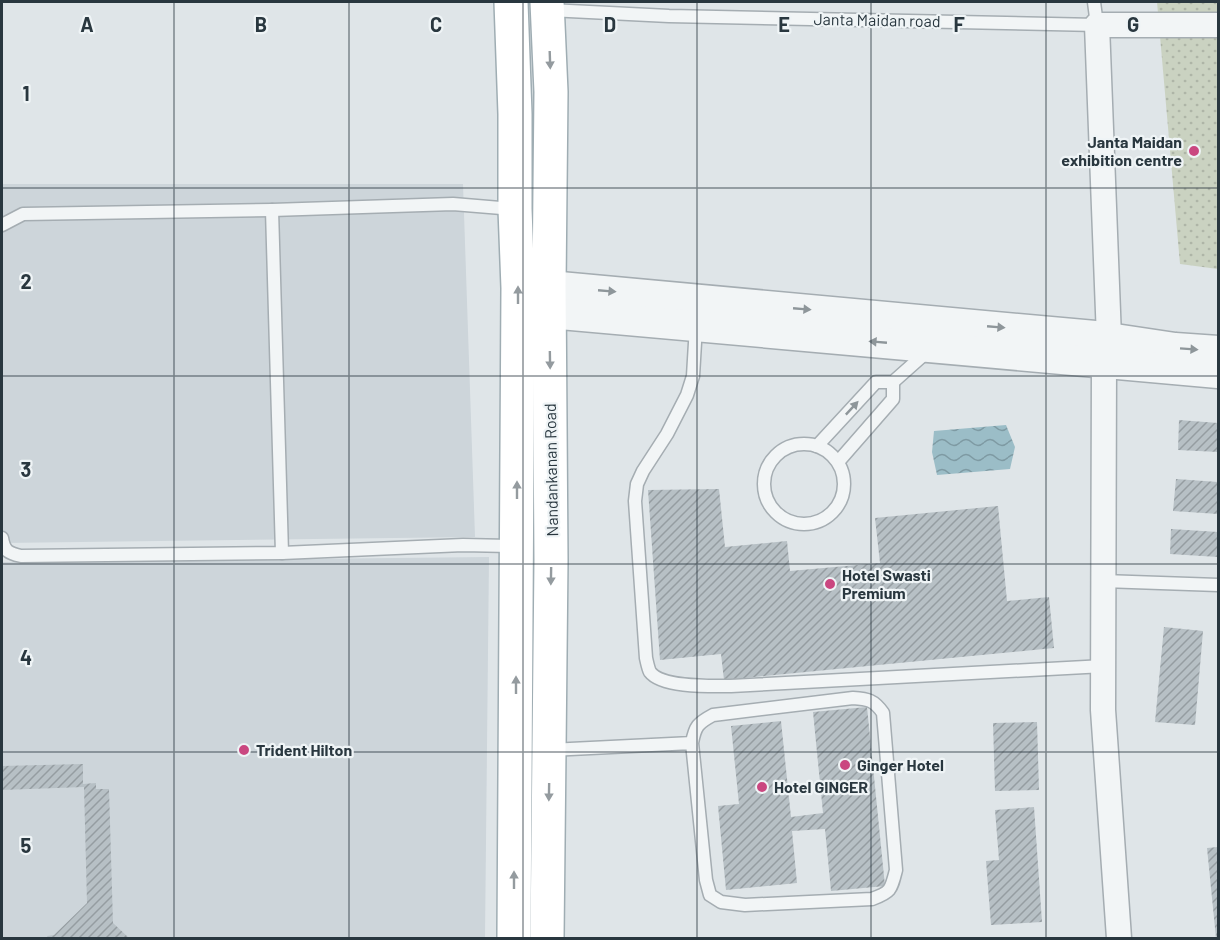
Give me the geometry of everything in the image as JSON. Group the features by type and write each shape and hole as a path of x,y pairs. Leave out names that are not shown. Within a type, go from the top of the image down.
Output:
{"main road":[{"path":"511,2 518,288 514,939"},
{"name":"Nandankanan Road","path":"547,939 551,560 549,299 551,92 548,6"}],"street":[{"path":"1119,939 1104,710 1106,350 1096,13 1218,25"},
{"path":"549,299 696,326 932,347 1106,350 1175,348 1218,351"},
{"path":"549,299 1106,350 1218,373"}],"lane":[{"name":"Janta Maidan road","path":"548,6 669,16 1096,13"},
{"path":"2,225 23,214 453,204 515,209"},
{"path":"272,210 282,553"},
{"path":"696,326 693,376 687,395 643,471 635,501 646,658 650,672 658,678 678,683 731,686 1104,666"},
{"path":"817,446 876,382 893,382 932,347"},
{"path":"838,462 893,399 893,382"},
{"path":"804,444 817,446 829,452 838,462 843,474 844,488 841,501 833,512 809,524 796,523 783,518 773,509 764,485 771,461 780,452 792,446 804,444"},
{"path":"2,538 4,547 10,553 21,556 282,553 463,545 517,546"},
{"path":"1104,580 1218,585"},
{"path":"853,698 866,699 878,704 883,712 896,870 892,886 885,894 872,899 860,900 745,905 721,902 710,895 706,879 692,743 699,722 713,715 853,698"},
{"path":"549,750 692,743"}],"shaded area":[{"path":"2,184 463,184 475,537 2,543"},
{"name":"Trident Hilton","path":"489,557 485,938 2,938 2,562"}],"green space":[{"name":"Janta Maidan exhibition centre","path":"1157,2 1218,2 1218,269 1180,264"}],"water":[{"path":"1006,425 1015,447 1010,469 937,475 932,452 934,431"}],"building":[{"path":"1179,420 1218,423 1218,452 1178,450"},
{"path":"1176,479 1218,482 1218,514 1173,511"},
{"name":"Hotel Swasti Premium","path":"719,489 725,547 787,541 790,571 880,563 875,518 998,506 1007,601 1049,597 1054,648 724,680 721,654 660,660 648,490"},
{"path":"1171,529 1218,532 1218,557 1170,554"},
{"path":"1164,627 1203,631 1195,725 1155,722"},
{"name":"Ginger Hotel","path":"867,707 885,886 831,891 825,829 792,831 797,883 726,890 718,806 739,804 731,726 781,721 791,817 823,813 813,712"},
{"path":"1037,722 1039,790 995,791 993,723"},
{"path":"83,764 83,784 96,783 96,789 109,789 113,923 129,938 48,938 47,936 54,935 87,903 84,787 2,790 2,766"},
{"path":"1034,807 1042,922 991,925 986,861 999,860 995,810"},
{"path":"1218,847 1218,937 1216,938 1207,848"}],"place":[{"name":"Janta Maidan exhibition centre","path":"1194,151"},
{"name":"Hotel Swasti Premium","path":"830,584"},
{"name":"Trident Hilton","path":"244,750"},
{"name":"Ginger Hotel","path":"845,765"},
{"name":"Hotel GINGER","path":"762,787"}]}
